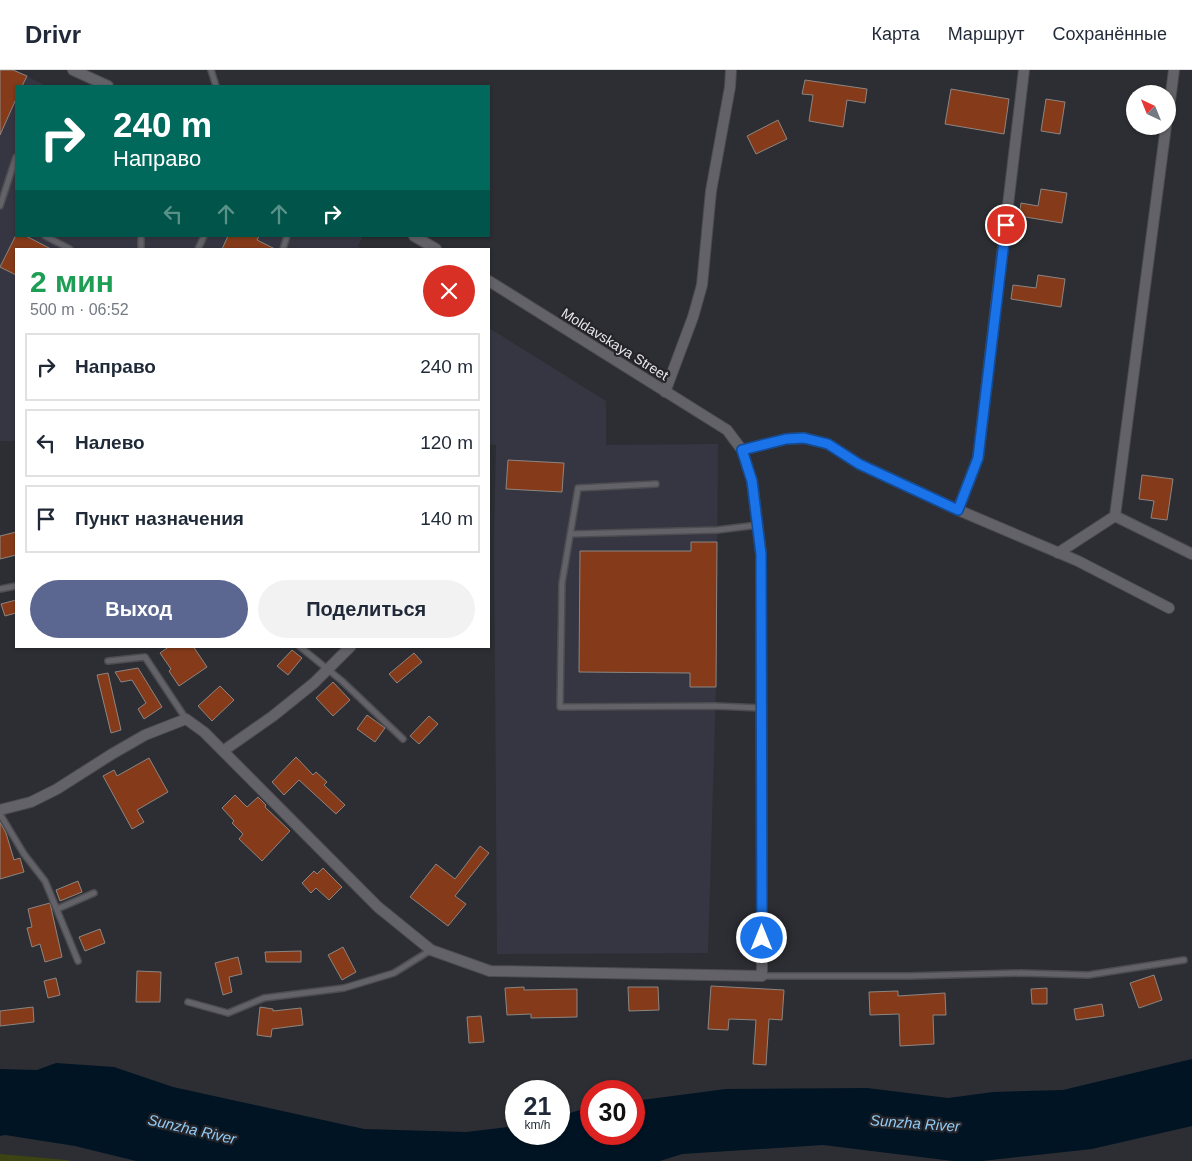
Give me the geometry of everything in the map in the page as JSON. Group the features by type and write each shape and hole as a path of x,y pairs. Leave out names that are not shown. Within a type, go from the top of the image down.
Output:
{"street":[{"path":"73,70 106,85"},
{"path":"665,392 693,316 702,285 711,190 730,87 731,70"},
{"path":"958,510 978,458 1024,70"},
{"path":"1172,85 1174,70"},
{"path":"1058,553 1115,516 1165,135"},
{"path":"416,237 434,248"},
{"name":"Moldavskaya Street","path":"490,282 727,430 742,450"},
{"path":"0,810 31,802 57,789 144,735 186,719 204,732 224,751 378,907 431,950 490,971 762,976 761,554 752,481 742,450 786,439 804,438 828,444 859,464 958,510 1058,553 1118,581 1169,608"},
{"path":"1115,516 1192,554"},
{"path":"224,751 273,716 314,683 349,648"}],"lane":[{"path":"210,70 216,85"},
{"path":"0,206 15,159"},
{"path":"47,237 68,248"},
{"path":"656,484 578,488 562,583 560,707 715,706 762,708"},
{"path":"571,534 717,530 758,525"},
{"path":"0,589 15,586"},
{"path":"302,648 328,669 403,739"},
{"path":"108,661 145,657 186,719"},
{"path":"0,814 24,854 45,881 78,961"},
{"path":"57,909 94,893"},
{"path":"188,1002 228,1013 264,998 344,988 394,973 431,950"},
{"path":"762,976 909,976 1021,973 1088,975 1184,960"}],"shaded area":[{"path":"0,70 13,70 45,85 15,85 15,237 362,237 358,246 361,248 15,248 15,441 0,441"},
{"path":"490,329 606,401 606,445 718,444 716,687 708,953 497,954 494,539 496,445 490,444"}],"green space":[{"path":"0,1154 67,1160 71,1161 0,1161"}],"water":[{"name":"Sunzha River","path":"1192,1059 1192,1126 1092,1149 982,1161 953,1161 823,1145 682,1154 660,1161 136,1161 75,1146 5,1135 0,1136 0,1069 37,1070 56,1063 114,1067 173,1087 364,1129 466,1132 505,1127 505,1145 570,1145 570,1113 580,1110 580,1145 645,1145 645,1100 726,1089 867,1088 948,1098 993,1092 1063,1090"}],"building":[{"path":"0,70 13,70 27,76 22,85 15,85 15,101 0,135"},
{"path":"805,80 867,89 865,103 847,100 843,127 809,121 813,95 802,94"},
{"path":"951,89 1009,99 1004,134 945,124"},
{"path":"1046,99 1065,102 1060,134 1041,131"},
{"path":"778,120 787,139 756,154 747,136"},
{"path":"1041,189 1067,193 1062,223 1019,216 1021,203 1038,206"},
{"path":"15,237 28,237 49,248 15,248 15,274 0,267"},
{"path":"228,237 258,237 257,240 273,248 222,248"},
{"path":"1038,275 1065,279 1061,307 1011,299 1013,285 1036,288"},
{"path":"508,460 564,463 562,492 506,489"},
{"path":"1142,475 1173,479 1167,520 1151,518 1154,501 1139,499"},
{"path":"15,532 15,555 0,559 0,536"},
{"path":"691,542 717,542 716,687 690,687 690,673 579,672 580,551 691,551"},
{"path":"15,600 15,613 5,616 1,604"},
{"path":"167,648 194,648 207,667 179,686 169,671 171,669 160,653"},
{"path":"292,650 302,658 288,675 277,666"},
{"path":"414,653 422,662 397,683 389,674"},
{"path":"138,668 162,707 144,719 138,709 146,703 132,680 121,682 115,672"},
{"path":"108,673 121,730 111,733 97,675"},
{"path":"333,682 350,700 333,716 316,698"},
{"path":"220,686 234,700 212,721 198,706"},
{"path":"367,715 385,728 375,742 357,729"},
{"path":"429,716 438,724 419,744 410,736"},
{"path":"296,757 313,775 316,772 327,782 324,785 345,805 336,814 299,780 284,795 272,782"},
{"path":"149,758 168,792 137,810 144,822 132,829 103,776 114,770 117,776"},
{"path":"235,795 247,807 258,797 266,805 265,807 290,831 262,861 239,839 243,834 232,823 234,821 222,808"},
{"path":"0,822 6,833 14,860 20,858 24,872 0,879"},
{"path":"480,846 489,853 455,896 466,904 448,926 410,897 436,864 455,879"},
{"path":"323,868 342,887 329,900 316,888 311,893 302,883 314,871 317,874"},
{"path":"78,881 82,892 60,901 56,890"},
{"path":"50,903 62,957 45,962 40,944 32,947 27,928 32,927 28,909"},
{"path":"100,929 105,943 85,951 79,937"},
{"path":"343,947 356,972 342,980 328,955"},
{"path":"301,951 301,962 266,962 265,952"},
{"path":"238,957 242,974 229,977 232,992 223,995 215,963"},
{"path":"137,971 161,972 160,1002 136,1002"},
{"path":"1154,975 1162,1000 1139,1008 1130,983"},
{"path":"56,978 60,995 48,998 44,981"},
{"path":"711,986 784,990 782,1020 769,1019 766,1065 753,1064 756,1020 729,1019 728,1030 708,1029"},
{"path":"524,987 524,990 577,989 577,1017 531,1018 531,1014 507,1015 505,988"},
{"path":"628,987 658,987 659,1010 629,1011"},
{"path":"1047,988 1047,1004 1032,1004 1031,989"},
{"path":"898,991 898,996 945,993 946,1015 933,1015 934,1044 900,1046 899,1014 870,1015 869,992"},
{"path":"1102,1004 1104,1016 1076,1020 1074,1009"},
{"path":"33,1007 34,1022 0,1026 0,1011"},
{"path":"260,1007 273,1009 273,1011 301,1008 303,1025 272,1029 271,1037 257,1035"},
{"path":"481,1016 484,1042 469,1043 467,1017"}],"route":[{"path":"762,938 761,554 752,481 742,450 786,439 804,438 828,444 859,464 958,510 978,458 1006,225"}]}
